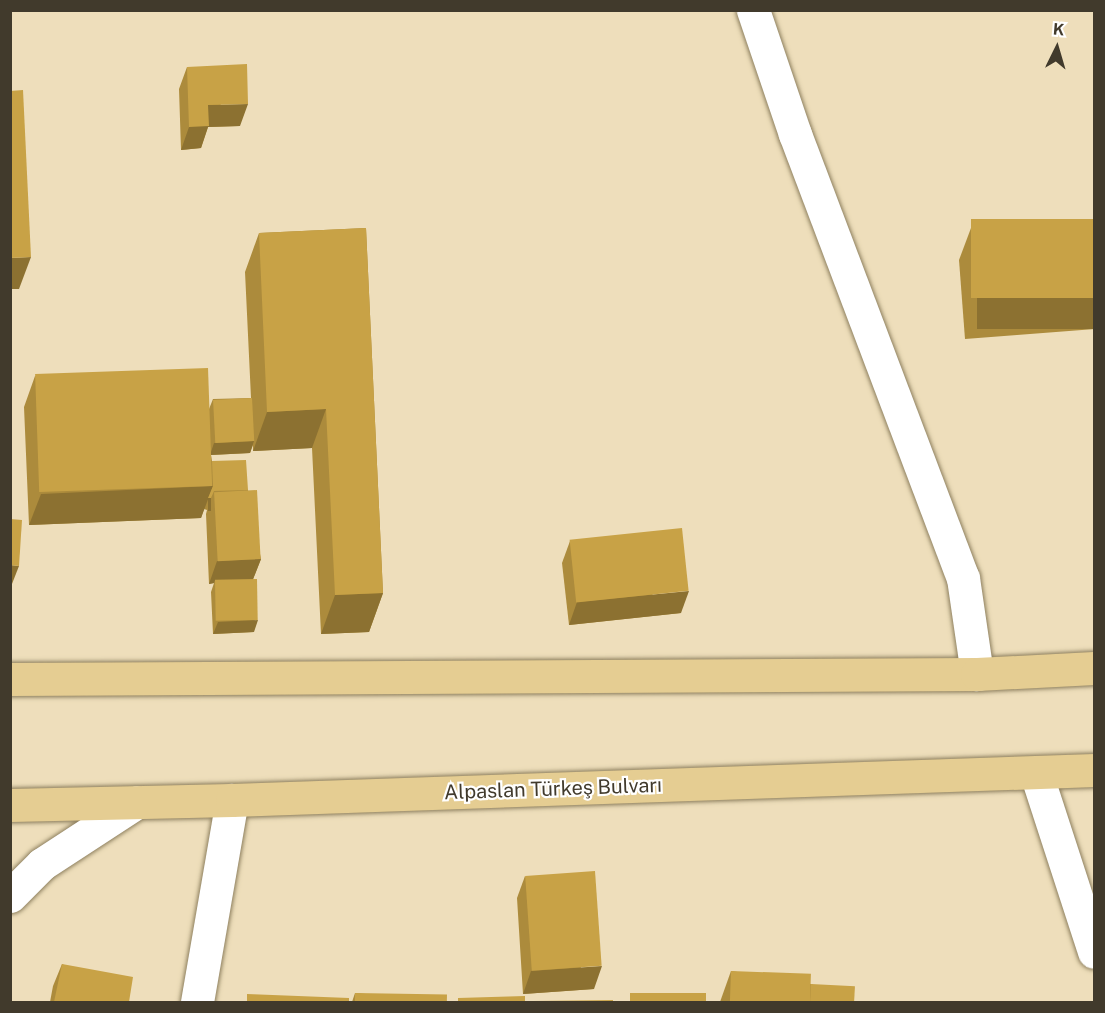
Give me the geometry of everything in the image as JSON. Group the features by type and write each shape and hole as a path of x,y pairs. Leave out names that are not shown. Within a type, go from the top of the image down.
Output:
{"main road":[{"path":"10,679 977,674 1095,668"},
{"name":"Alpaslan Türkeş Bulvarı","path":"10,805 232,800 1095,770"}],"street":[{"path":"753,10 800,145 963,578 977,674"},
{"path":"1036,773 1095,952"},
{"path":"197,1002 232,800"},
{"path":"10,897 42,864 137,802"}],"building":[{"path":"247,64 248,104 208,105 209,126 189,127 187,67"},
{"path":"23,90 31,257 10,258 10,91"},
{"path":"971,219 1094,219 1094,298 971,298"},
{"path":"366,228 383,593 335,595 326,409 267,412 259,233"},
{"path":"208,368 212,486 39,492 35,374"},
{"path":"252,398 254,441 215,443 213,400"},
{"path":"246,460 248,490 214,491 211,498 208,498 213,486 212,461"},
{"path":"257,490 261,559 218,561 214,492"},
{"path":"10,519 22,520 19,566 10,565"},
{"path":"682,528 689,591 576,602 570,540"},
{"path":"257,579 258,620 216,621 215,580"},
{"path":"595,871 602,966 532,971 525,876"},
{"path":"62,964 133,977 129,1002 54,1002"},
{"path":"731,971 811,974 810,1002 730,1002"},
{"path":"811,984 855,986 854,1002 810,1002"},
{"path":"355,993 447,995 447,1002 355,1002"},
{"path":"630,993 706,993 706,1002 630,1002"},
{"path":"247,994 349,998 349,1002 247,1002"},
{"path":"525,996 525,1002 458,1002 458,998"},
{"path":"613,1000 613,1002 533,1002 533,1001"}]}
